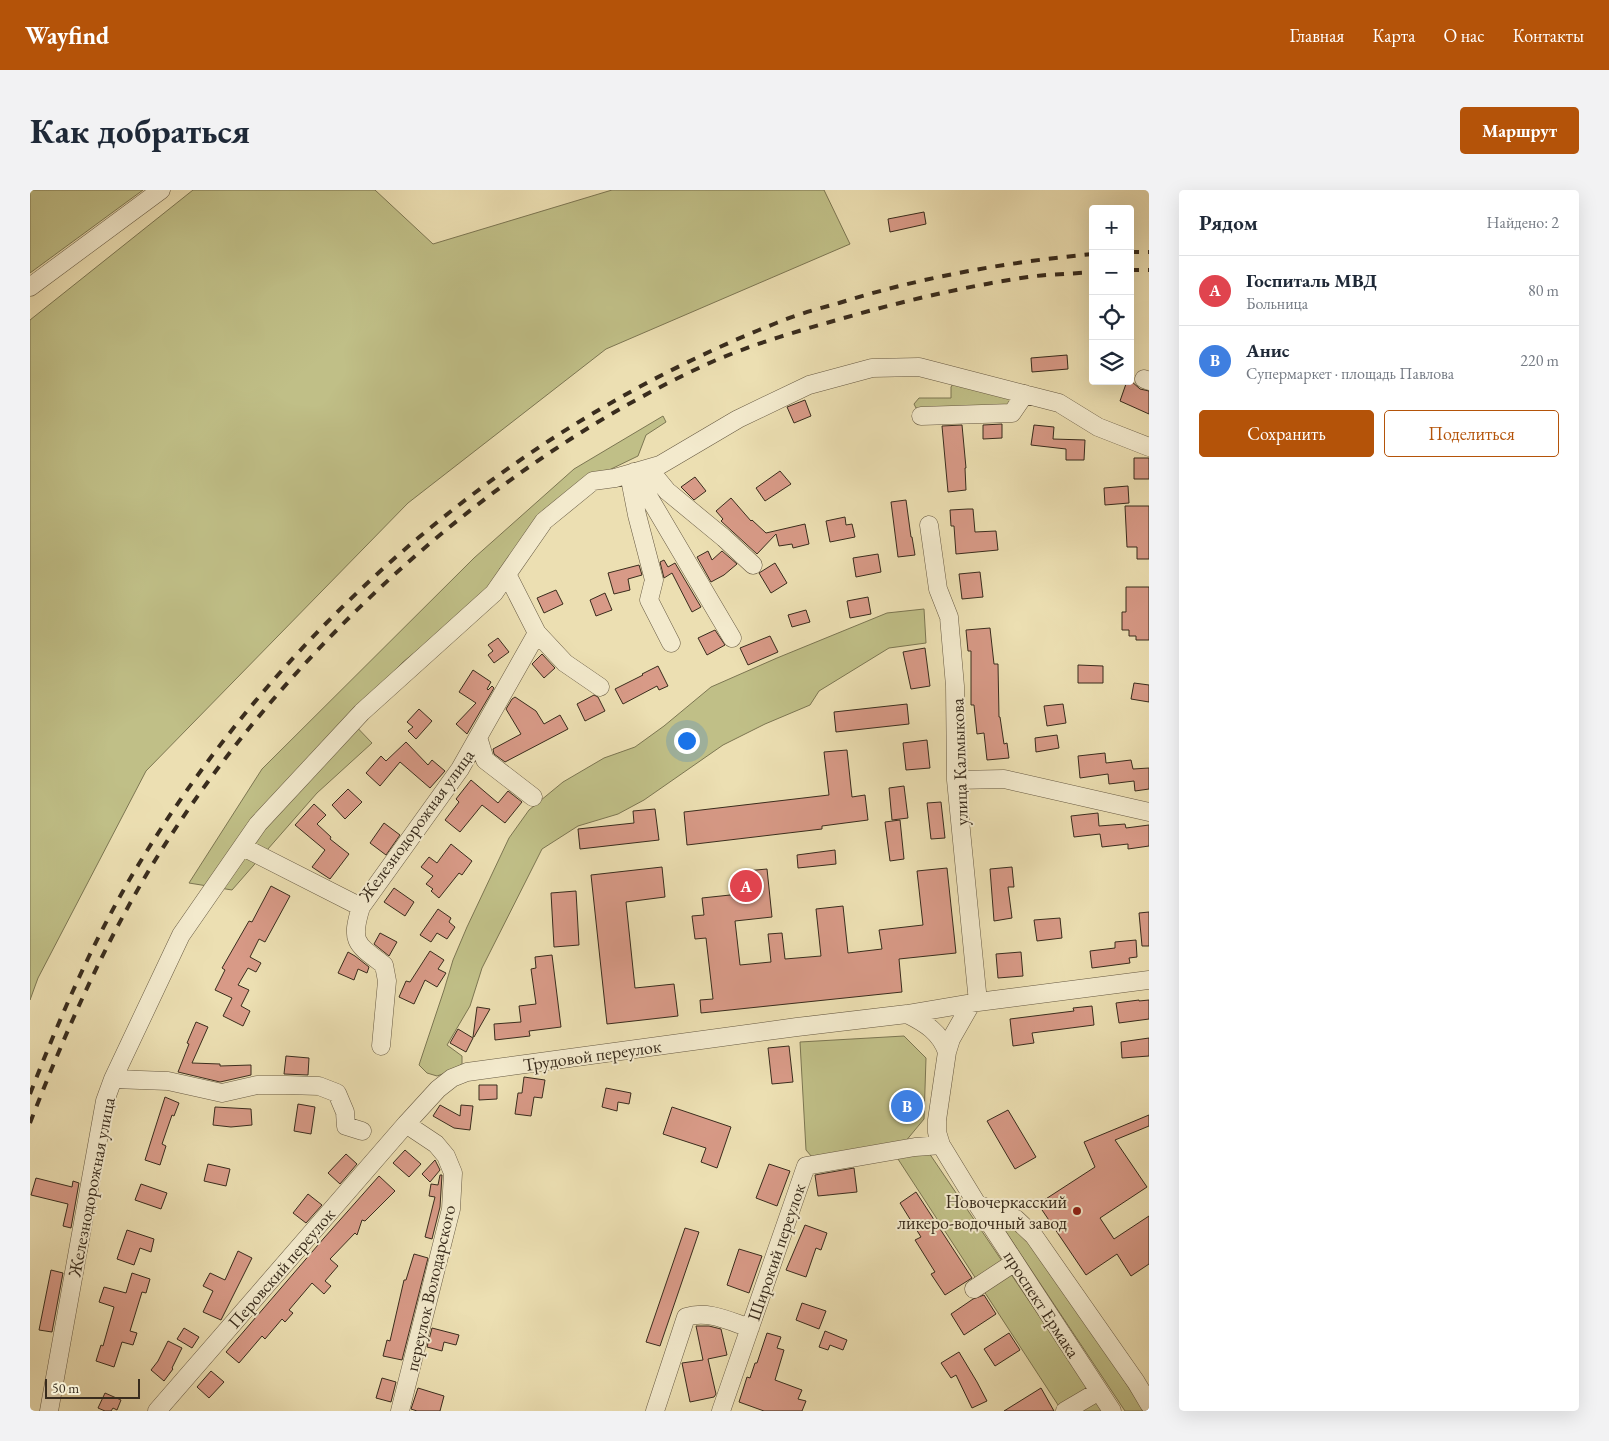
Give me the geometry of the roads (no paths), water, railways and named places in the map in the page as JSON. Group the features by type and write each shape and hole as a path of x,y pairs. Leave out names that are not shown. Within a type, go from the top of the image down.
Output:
{"street":[{"path":"30,287 161,190"},
{"name":"Железнодорожная улица","path":"49,1411 105,1101 113,1079 181,935 258,824 362,712 494,593 544,521 593,481 660,466 738,419 809,385 872,368 919,368 1058,403 1098,427 1149,447"},
{"path":"922,416 1012,412 1025,394"},
{"path":"637,471 667,491 724,538 753,566"},
{"path":"637,471 732,638"},
{"path":"637,471 637,515 654,580 649,600 671,643"},
{"name":"улица Калмыкова","path":"929,525 938,589 950,616 956,686 956,780 974,1003"},
{"path":"507,574 537,633 566,663 600,687"},
{"name":"Железнодорожная улица","path":"243,847 360,907 460,769 537,633"},
{"path":"478,737 485,760 533,798"},
{"path":"956,780 1004,779 1149,812"},
{"path":"360,907 354,928 360,947 384,965 387,980 381,1046"},
{"name":"Трудовой переулок","path":"406,1124 438,1089 452,1078 468,1072 1149,980"},
{"path":"941,1145 937,1132 937,1120 947,1052 951,1038 974,1003"},
{"path":"908,1014 935,1032 943,1041 947,1052"},
{"path":"113,1079 168,1081 222,1093 257,1086 319,1086 337,1093 345,1112 346,1126 362,1131"},
{"name":"Перовский переулок","path":"157,1411 406,1124"},
{"name":"переулок Володарского","path":"400,1411 451,1208 453,1173 446,1156 436,1144 406,1124"},
{"name":"проспект Ермака","path":"941,1145 977,1204 1112,1411"},
{"name":"Широкий переулок","path":"721,1411 806,1166 916,1147 941,1145"},
{"path":"977,1204 1016,1219 1034,1236 1136,1382 1149,1404"},
{"path":"974,1288 1015,1262"},
{"path":"655,1411 686,1317 694,1314 709,1314 750,1328"},
{"path":"1065,1411 1099,1391"}],"railway":[{"path":"1134,252 1149,252"},
{"path":"30,1094 55,1032 96,941 145,854 204,766 270,684 343,606 421,535 505,471 594,413 687,362 784,320 870,294 933,278 1029,261 1089,254"},
{"path":"1134,270 1149,270"},
{"path":"30,1123 71,1022 118,925 154,862 206,785 264,710 329,638 398,571 473,509 550,452 631,403 714,361 742,350 854,315 953,291 1028,277 1089,272"}],"place":[{"name":"Госпиталь МВД","path":"746,886"},
{"name":"Анис","path":"907,1106"},
{"name":"Новочеркасский ликеро-водочный завод","path":"1077,1211"}]}
